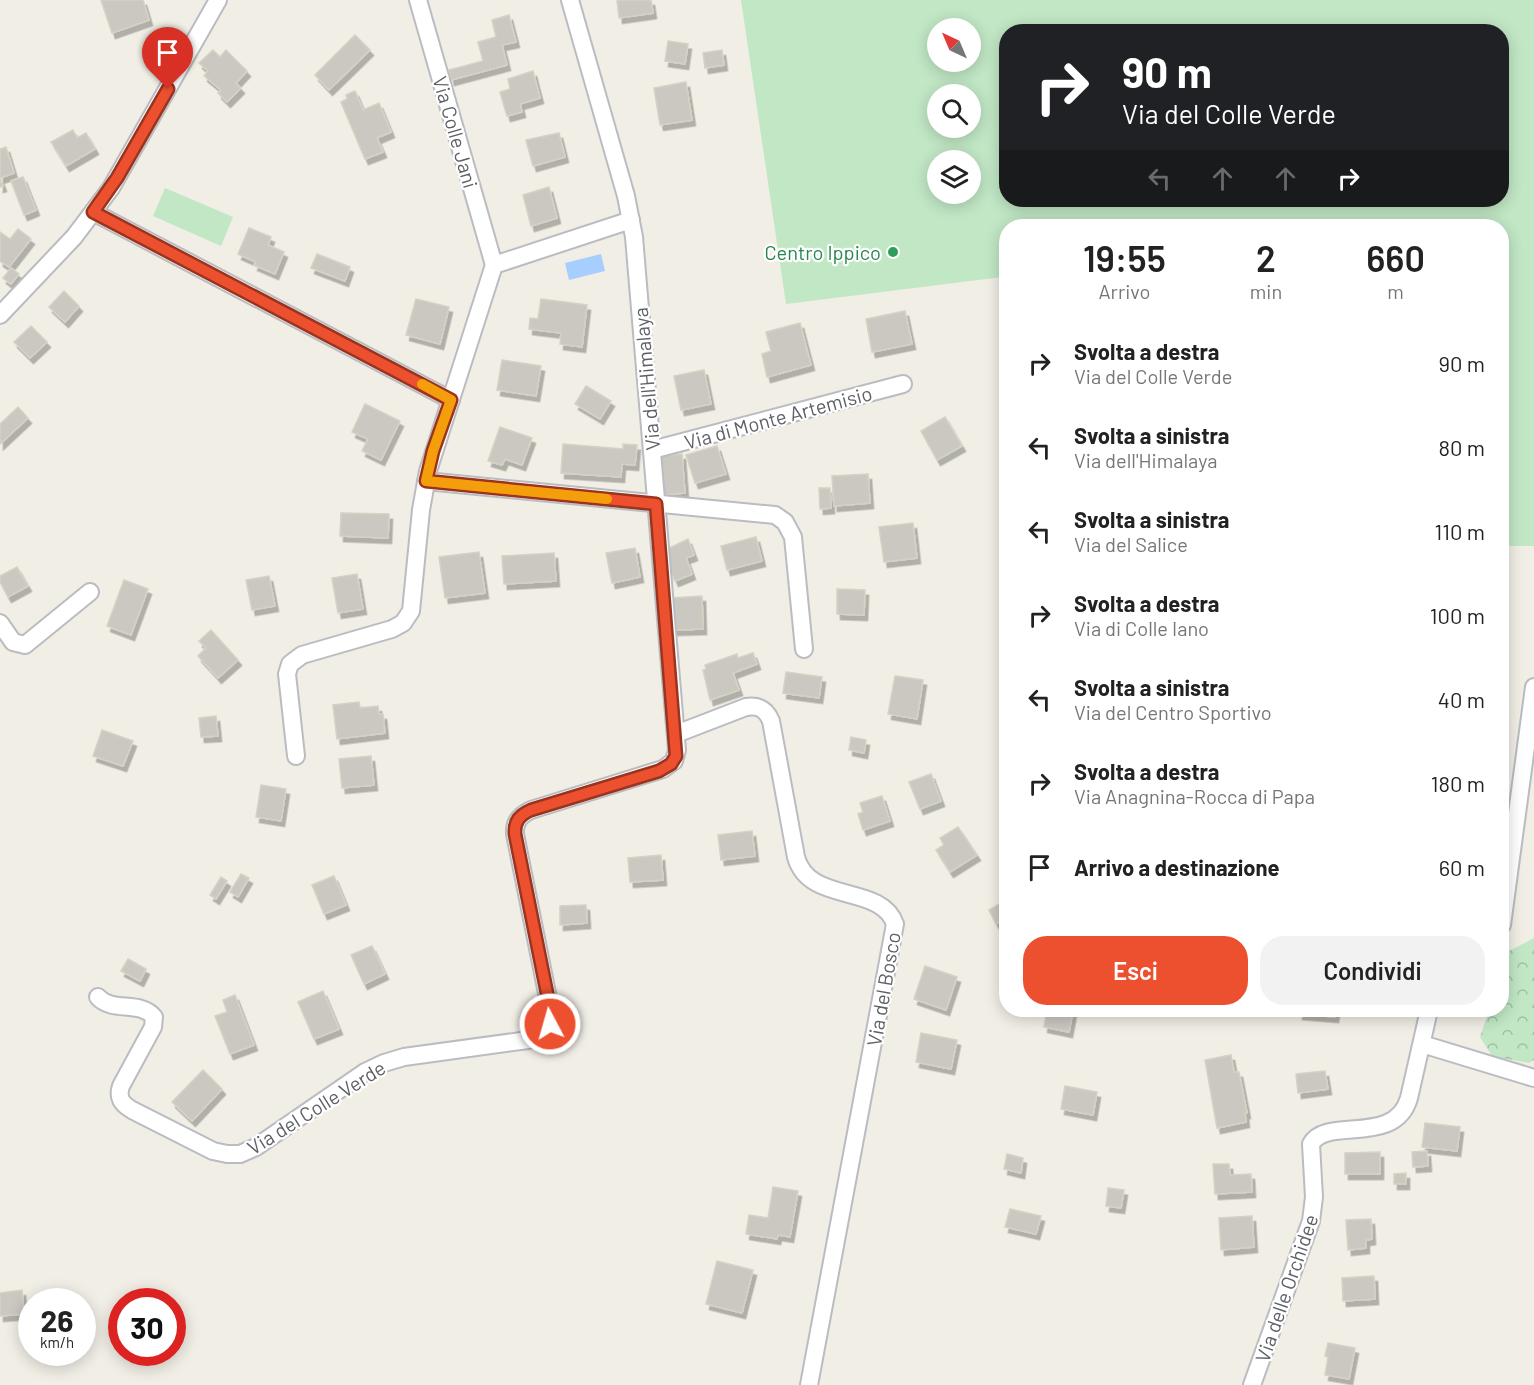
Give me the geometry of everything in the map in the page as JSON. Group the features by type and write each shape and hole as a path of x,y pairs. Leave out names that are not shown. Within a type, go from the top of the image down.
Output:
{"street":[{"path":"0,315 58,254 93,212 117,178 218,0"},
{"name":"Via Colle Jani","path":"418,0 494,265"},
{"name":"Via dell'Himalaya","path":"570,0 631,220 676,734 677,753 671,764"},
{"path":"93,212 451,400"},
{"path":"296,756 287,677 288,667 293,660 302,655 392,629 407,618 412,607 420,519 433,451 494,265 631,220"},
{"name":"Via di Monte Artemisio","path":"652,450 903,384"},
{"path":"426,481 775,515 785,522 793,537 804,649"},
{"path":"0,623 13,642 25,645 90,592"},
{"path":"1509,873 1534,687"},
{"name":"Via del Bosco","path":"676,734 746,707 756,706 763,709 771,721 796,858 801,870 816,883 884,907 891,915 894,924 809,1385"},
{"name":"Via del Colle Verde","path":"98,997 106,1003 146,1011 154,1017 153,1027 121,1086 122,1102 132,1110 213,1150 227,1154 240,1154 256,1147 365,1072 390,1060 534,1038 548,1028 551,1013 515,834 517,821 524,813 531,810 659,771 671,764"},
{"name":"Via delle Orchidee","path":"1252,1385 1311,1221 1314,1197 1311,1144 1322,1134 1378,1126 1400,1114 1409,1098 1428,1017"},
{"path":"1422,1044 1534,1078"}],"green space":[{"name":"Centro Ippico","path":"741,0 1534,0 1534,546 1509,546 1509,219 999,219 999,277 786,304"},
{"path":"165,188 233,217 221,246 153,216"},
{"path":"1534,938 1534,1060 1529,1063 1492,1056 1480,1037 1487,1017 1509,1017 1509,951"}],"water":[{"path":"601,254 605,271 569,280 565,263"}],"building":[{"path":"101,0 143,0 149,20 112,33"},
{"path":"617,0 651,0 653,13 619,18"},
{"path":"509,15 516,42 502,45 507,65 451,80 449,70 483,61 478,42 496,37 492,20"},
{"path":"355,35 370,50 329,90 315,75"},
{"path":"668,41 688,44 685,64 665,61"},
{"path":"213,50 220,57 226,50 247,71 236,83 241,88 227,102 218,93 221,90 204,76 208,71 199,63"},
{"path":"722,50 724,65 705,68 703,53"},
{"path":"533,71 540,98 520,104 522,112 507,116 500,92 510,89 508,79"},
{"path":"686,82 692,120 660,125 654,88"},
{"path":"355,91 363,110 379,103 391,132 377,138 383,152 365,159 341,102 347,99 346,95"},
{"path":"73,130 77,138 86,133 95,149 66,166 51,142"},
{"path":"559,133 565,157 533,166 526,140"},
{"path":"6,147 14,173 0,178 0,149"},
{"path":"23,177 36,210 24,215 11,181"},
{"path":"549,187 557,218 531,226 523,195"},
{"path":"249,228 271,237 268,245 284,252 275,274 254,265 256,262 238,254"},
{"path":"18,229 31,239 9,267 0,261 0,232 10,239"},
{"path":"317,254 350,267 345,281 311,268"},
{"path":"11,268 19,274 11,284 3,278"},
{"path":"64,291 79,306 65,322 49,307"},
{"path":"416,299 449,307 440,344 406,335"},
{"path":"541,299 587,305 582,347 560,344 561,333 529,329 530,318 538,319"},
{"path":"905,311 912,344 872,352 866,319"},
{"path":"800,323 811,365 767,377 762,354 771,351 766,332"},
{"path":"31,326 47,342 30,358 14,342"},
{"path":"502,360 541,366 536,396 497,390"},
{"path":"704,370 711,404 681,410 674,376"},
{"path":"586,386 611,401 600,419 575,404"},
{"path":"365,404 400,421 381,460 362,451 368,439 352,432"},
{"path":"18,407 28,418 0,444 0,424"},
{"path":"945,417 962,446 937,460 921,431"},
{"path":"500,427 532,438 522,465 505,459 502,465 488,461"},
{"path":"563,444 623,449 623,444 637,445 635,465 622,464 621,477 561,473"},
{"path":"717,446 726,474 695,483 686,455"},
{"path":"682,454 685,493 661,495 658,456"},
{"path":"868,474 870,503 834,506 832,476"},
{"path":"819,488 830,488 831,508 820,509"},
{"path":"341,513 389,514 388,538 340,536"},
{"path":"913,523 917,558 884,562 879,527"},
{"path":"756,537 762,561 727,570 721,546"},
{"path":"688,539 694,555 686,558 692,574 675,581 663,551"},
{"path":"635,548 640,577 612,583 606,553"},
{"path":"479,552 485,593 445,598 439,557"},
{"path":"554,553 556,581 504,584 502,556"},
{"path":"17,567 28,586 8,597 0,582 0,576"},
{"path":"357,574 363,609 338,613 332,578"},
{"path":"269,576 275,606 252,610 246,580"},
{"path":"124,580 148,589 131,635 107,626"},
{"path":"837,589 865,590 864,615 837,614"},
{"path":"702,596 703,629 673,630 672,598"},
{"path":"211,630 238,660 218,678 198,656 206,648 199,641"},
{"path":"753,653 757,664 733,673 739,690 710,700 703,670 706,669 705,665 737,654 738,658"},
{"path":"786,672 822,677 819,698 783,693"},
{"path":"895,676 923,680 917,719 888,714"},
{"path":"359,702 360,708 378,706 379,714 383,714 385,733 337,739 333,705"},
{"path":"216,716 218,736 201,737 199,718"},
{"path":"102,730 133,741 123,766 93,756"},
{"path":"851,737 866,740 864,753 849,750"},
{"path":"371,756 374,785 342,788 339,759"},
{"path":"931,774 941,801 920,809 909,782"},
{"path":"261,785 286,789 281,821 256,817"},
{"path":"882,796 890,821 863,830 858,814 863,812 860,803"},
{"path":"958,827 977,855 950,872 936,850 944,845 940,838"},
{"path":"752,831 755,856 721,860 718,835"},
{"path":"661,855 663,880 630,882 628,858"},
{"path":"241,874 249,878 238,897 230,892"},
{"path":"334,876 346,905 324,914 312,885"},
{"path":"221,877 227,881 216,899 210,895"},
{"path":"999,904 999,922 996,924 989,910"},
{"path":"586,905 587,923 560,925 560,906"},
{"path":"372,946 385,974 364,984 351,955"},
{"path":"128,959 146,969 140,981 121,971"},
{"path":"925,966 957,977 946,1010 914,999"},
{"path":"323,991 339,1029 314,1039 298,1002"},
{"path":"235,995 254,1045 230,1054 215,1016 227,1012 223,1000"},
{"path":"1046,1017 1072,1017 1069,1032 1044,1027"},
{"path":"921,1033 957,1040 951,1069 916,1062"},
{"path":"1231,1055 1234,1072 1239,1072 1247,1113 1245,1113 1246,1122 1217,1128 1205,1060"},
{"path":"203,1070 222,1089 192,1121 172,1102"},
{"path":"1325,1071 1328,1089 1298,1093 1296,1074"},
{"path":"1065,1086 1097,1092 1093,1115 1061,1109"},
{"path":"1425,1123 1460,1127 1457,1151 1422,1147"},
{"path":"1427,1151 1428,1166 1413,1167 1412,1152"},
{"path":"1380,1152 1380,1174 1345,1174 1345,1153"},
{"path":"1007,1154 1023,1158 1021,1173 1004,1169"},
{"path":"1213,1164 1229,1164 1230,1175 1251,1174 1252,1192 1215,1194"},
{"path":"1406,1173 1406,1184 1394,1184 1394,1174"},
{"path":"773,1187 798,1191 790,1237 778,1235 777,1239 746,1234 749,1215 768,1218"},
{"path":"1108,1188 1124,1190 1121,1208 1106,1206"},
{"path":"1010,1209 1041,1216 1036,1234 1005,1227"},
{"path":"1252,1216 1254,1247 1221,1250 1219,1218"},
{"path":"1371,1219 1372,1239 1366,1240 1366,1248 1348,1250 1346,1220"},
{"path":"717,1261 753,1270 742,1313 706,1304"},
{"path":"1374,1276 1375,1299 1343,1301 1342,1278"},
{"path":"18,1291 18,1314 0,1316 0,1293"},
{"path":"1328,1343 1355,1348 1349,1379 1325,1375"}],"slow traffic":[{"path":"422,384 451,400 433,451 426,481 607,499"}],"place":[{"name":"Centro Ippico","path":"893,252"}],"route":[{"path":"168,89 117,178 93,212 451,400 433,451 426,481 656,504 677,750 674,761 667,768 659,771 531,810 520,817 516,825 515,834 551,1013 550,1024"}]}
